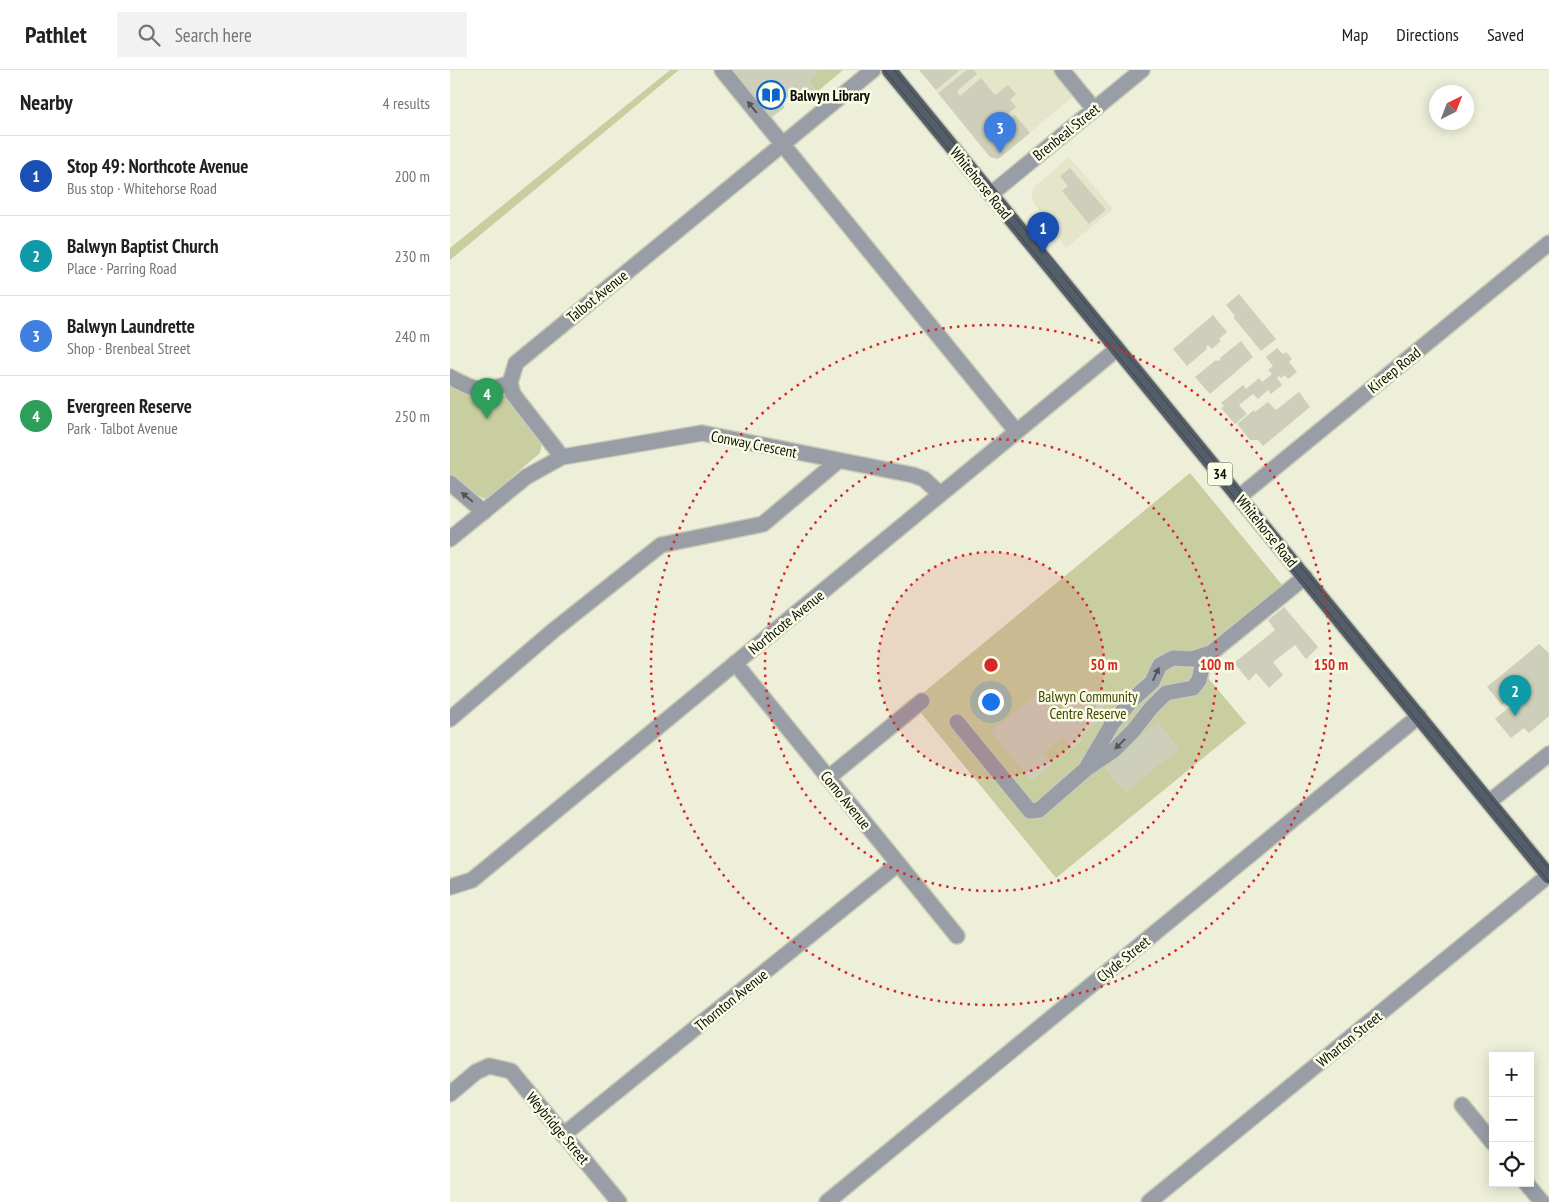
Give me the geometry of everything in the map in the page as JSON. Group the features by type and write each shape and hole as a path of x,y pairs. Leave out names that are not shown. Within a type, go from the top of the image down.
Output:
{"main road":[{"name":"Whitehorse Road","path":"891,71 1549,876"}],"street":[{"path":"722,70 1016,431"},
{"name":"Talbot Avenue","path":"510,383 516,363 873,70"},
{"path":"1062,70 1094,109"},
{"name":"Brenbeal Street","path":"991,194 1142,70"},
{"name":"Kireep Road","path":"1239,497 1549,243"},
{"name":"Northcote Avenue","path":"450,887 472,880 1117,349"},
{"path":"450,377 475,390 493,389 510,383 513,394 562,457 526,477 450,539"},
{"name":"Conway Crescent","path":"562,457 702,433 913,475 924,479 940,494"},
{"path":"450,719 554,630 661,545 762,524 838,461"},
{"path":"450,483 484,512"},
{"path":"957,722 1030,811 1039,810 1086,769 1114,750 1166,693 1193,688 1199,680 1202,667 1211,653 1305,577"},
{"path":"1086,769 1112,724 1152,682 1160,664 1173,658 1192,659 1211,653"},
{"name":"Como Avenue","path":"735,663 957,936"},
{"path":"828,778 922,701"},
{"name":"Clyde Street","path":"827,1202 1419,716"},
{"path":"1489,802 1549,754"},
{"name":"Thornton Avenue","path":"563,1135 898,864"},
{"name":"Wharton Street","path":"1149,1202 1549,876"},
{"name":"Weybridge Street","path":"450,1094 476,1072 489,1066 511,1071 619,1202"},
{"path":"1462,1105 1492,1142"},
{"path":"1529,1187 1542,1202"}],"shaded area":[{"path":"919,70 1066,70 1082,89 998,159 990,157"},
{"path":"1069,157 1113,209 1066,248 1032,200 1033,188"}],"green space":[{"path":"670,70 679,70 450,260 450,248"},
{"path":"817,70 843,70 817,92 808,81 817,73"},
{"path":"450,384 476,397 504,395 542,442 540,453 486,499 474,494 450,478"},
{"name":"Balwyn Community Centre Reserve","path":"1190,473 1292,597 1202,671 1246,723 1056,878 912,702"}],"building":[{"name":"Balwyn Library","path":"731,70 817,70 817,73 808,81 816,91 806,100 797,90 781,103 785,107 771,118"},
{"path":"919,70 960,70 936,90"},
{"path":"967,70 974,70 977,74 957,91 960,96 981,78 995,95 1008,85 1016,94 1010,100 1016,107 990,128 994,132 1015,115 1030,133 998,159 990,157 938,93"},
{"path":"1070,168 1106,210 1089,224 1062,191 1068,186 1060,176"},
{"path":"1239,294 1276,339 1261,351 1233,317 1235,316 1226,305"},
{"path":"1213,315 1227,332 1212,349 1208,345 1207,349 1187,366 1173,349"},
{"path":"1241,341 1253,357 1210,394 1195,377 1216,360 1220,360"},
{"path":"1277,348 1283,354 1286,352 1292,359 1289,362 1297,372 1288,379 1285,375 1281,378 1279,376 1277,378 1282,385 1271,394 1268,390 1258,399 1253,394 1239,405 1247,414 1235,424 1221,408 1224,406 1221,403 1243,385 1246,389 1259,378 1262,382 1272,374 1268,370 1273,366 1266,357"},
{"path":"1299,392 1310,407 1263,446 1258,440 1250,440 1237,424 1254,410 1255,412 1268,402 1276,410"},
{"path":"1284,607 1318,647 1306,659 1295,645 1273,662 1283,675 1269,688 1256,673 1249,681 1234,663 1275,630 1268,620"},
{"path":"1539,644 1549,653 1549,716 1529,733 1524,728 1511,738 1495,719 1518,700 1514,695 1502,705 1487,687"},
{"path":"1088,687 1109,713 1080,736 1083,740 1072,749 1063,737 1042,753 1052,764 1031,781 991,731 1043,690 1059,710"},
{"path":"1158,722 1179,749 1125,793 1103,766"}],"tram line":[{"path":"884,70 1549,882"},
{"path":"894,70 1040,248"},
{"path":"1062,275 1549,869"}],"place":[{"name":"Balwyn Library","path":"771,95"},
{"name":"Balwyn Laundrette","path":"1000,153"},
{"name":"Stop 49: Northcote Avenue","path":"1043,253"},
{"name":"Evergreen Reserve","path":"487,419"},
{"name":"Balwyn Baptist Church","path":"1515,716"}]}
